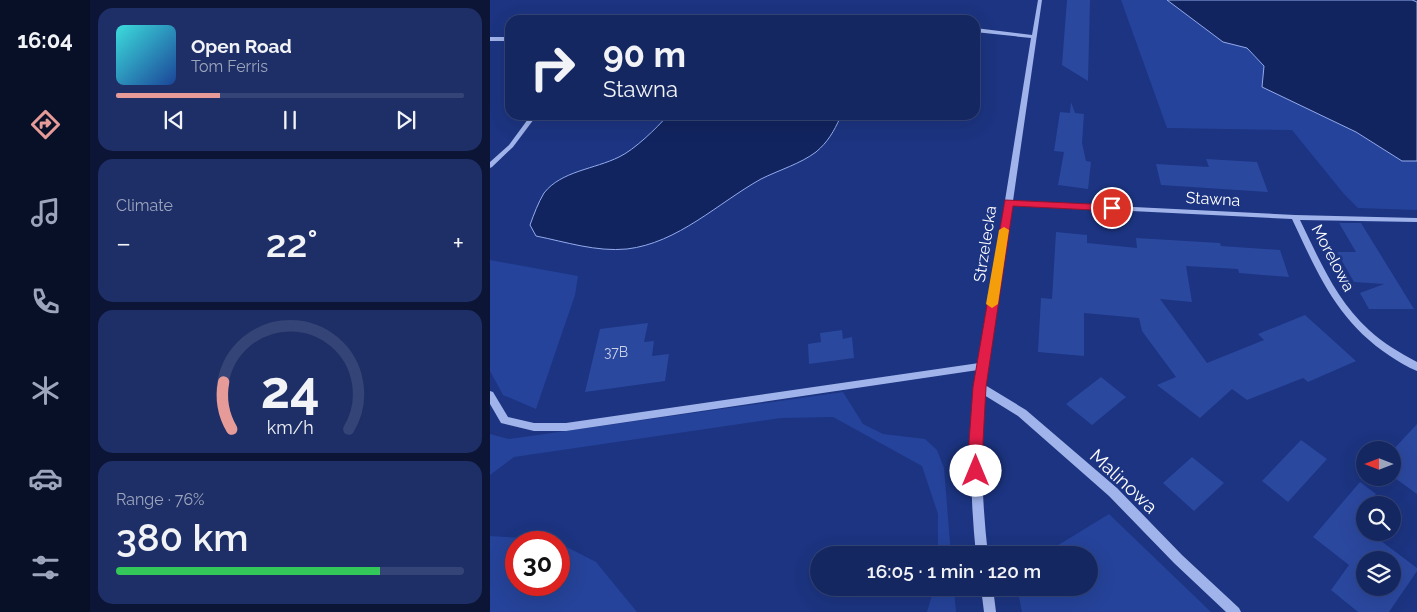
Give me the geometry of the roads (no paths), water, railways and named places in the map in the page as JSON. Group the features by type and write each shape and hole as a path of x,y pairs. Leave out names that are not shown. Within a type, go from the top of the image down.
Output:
{"street":[{"name":"Strzelecka","path":"981,546 976,471 976,433 982,366 1040,0"},
{"path":"980,31 1034,37"},
{"path":"490,39 505,39"},
{"path":"490,166 511,146 530,120"},
{"name":"Stawna","path":"1009,202 1295,217 1417,220"},
{"name":"Morelowa","path":"1295,217 1328,286 1350,316 1380,345 1417,367"},
{"path":"490,394 505,420 534,427 566,427 982,366"},
{"name":"Malinowa","path":"980,387 1022,413 1105,486 1178,559 1235,612"},
{"path":"988,596 990,612"}]}
